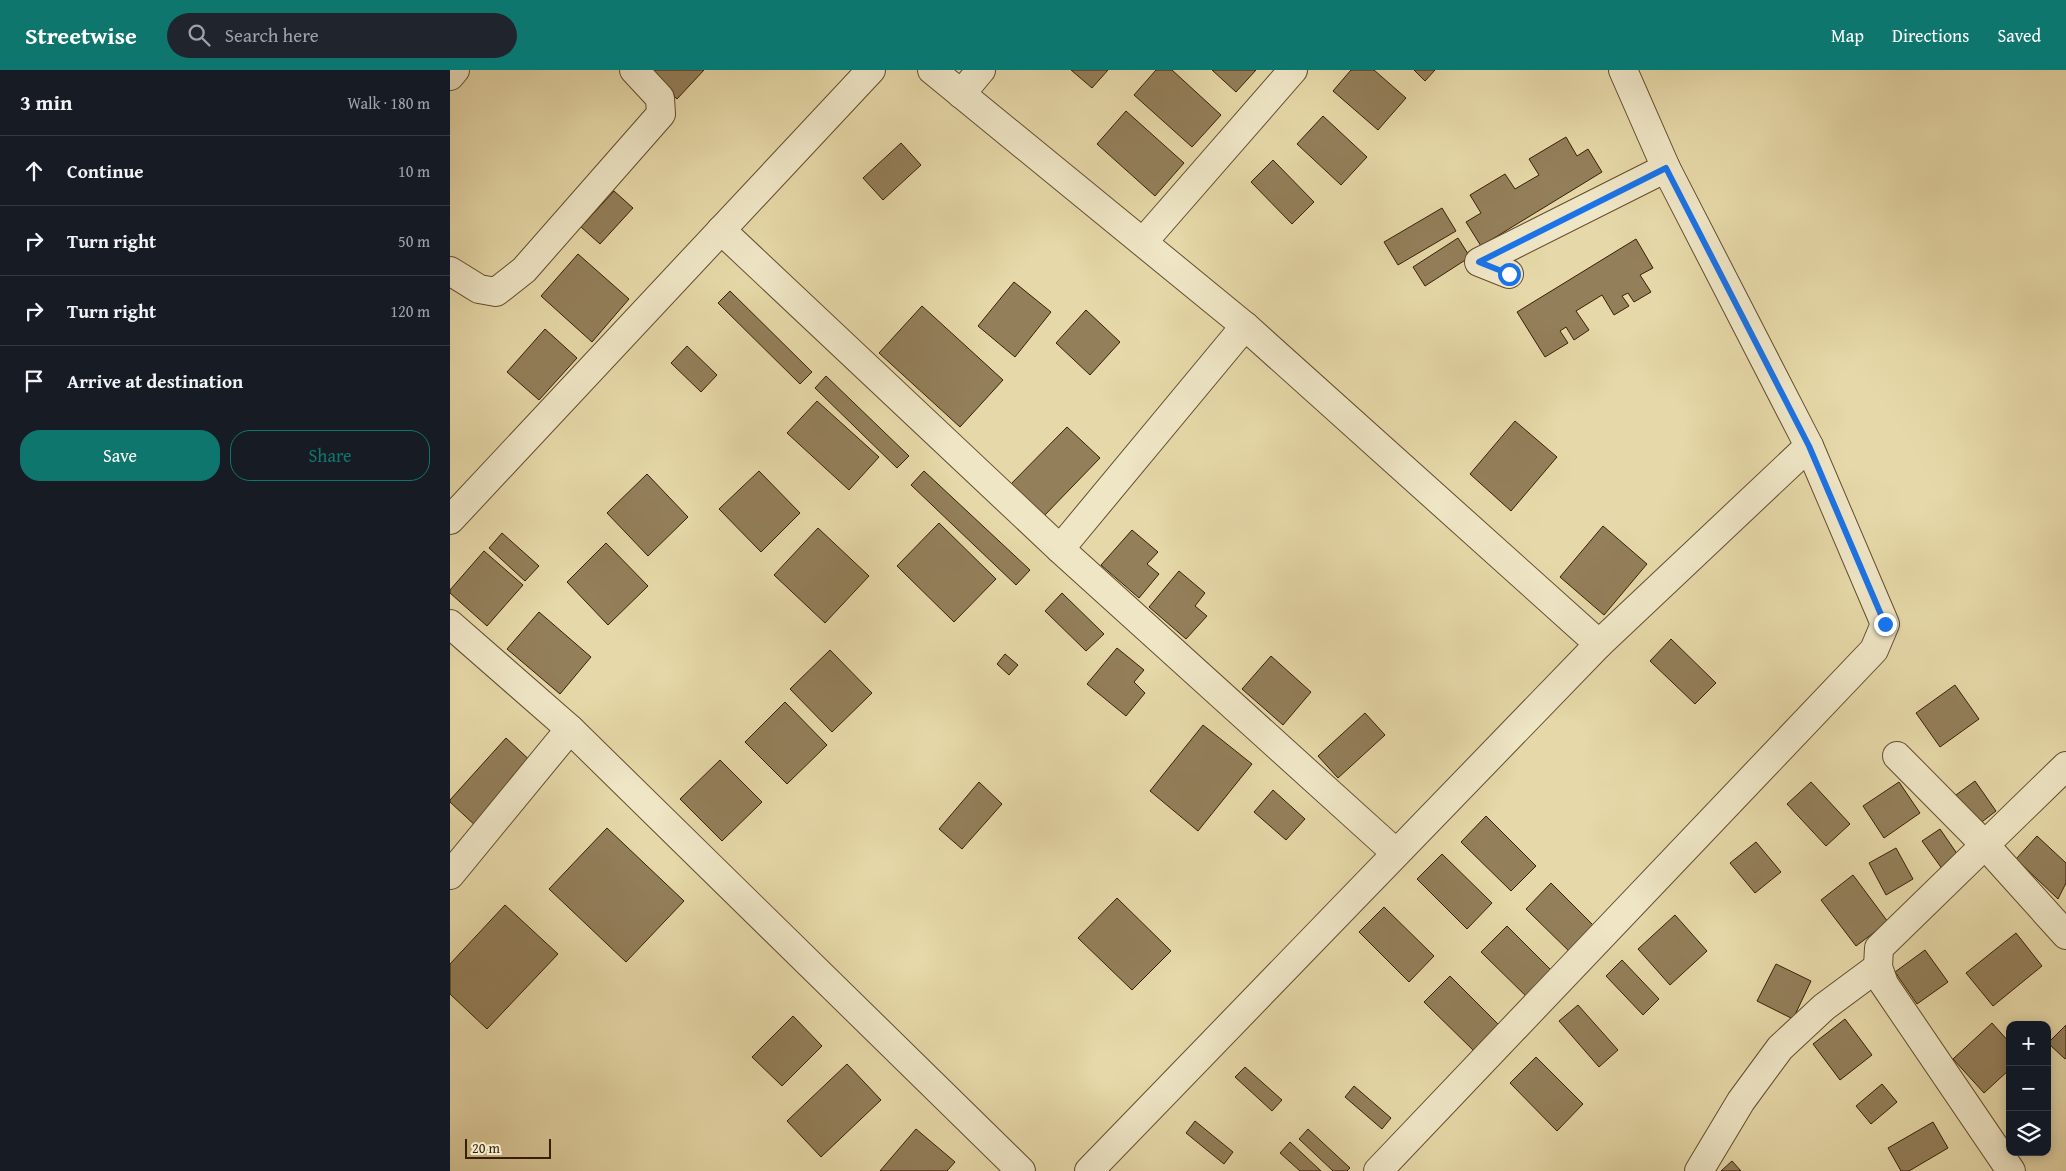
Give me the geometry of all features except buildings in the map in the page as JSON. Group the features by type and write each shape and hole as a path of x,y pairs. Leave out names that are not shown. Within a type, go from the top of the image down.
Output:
{"street":[{"path":"450,76 454,70"},
{"path":"450,271 479,289 496,292 524,270 661,114 660,98 634,70"},
{"path":"450,520 871,70"},
{"path":"932,70 1245,326 1598,644"},
{"path":"961,94 981,70"},
{"path":"1142,242 1293,70"},
{"path":"1378,1171 1874,650 1885,624 1809,446 1666,168 1624,70"},
{"path":"1509,274 1479,262 1666,168"},
{"path":"721,230 1060,549 1396,853"},
{"path":"1060,549 1245,326"},
{"path":"1089,1171 1598,644 1809,446"},
{"path":"450,624 570,729 1021,1171"},
{"path":"450,875 570,729"},
{"path":"1897,756 1985,845 2066,935"},
{"path":"2011,1171 1884,984 1878,967 1879,948 2066,766"},
{"path":"1699,1171 1741,1101 1780,1048 1824,1007 1855,982 1878,967"}],"route":[{"path":"1509,274 1479,262 1666,168 1809,446 1885,624"}]}
